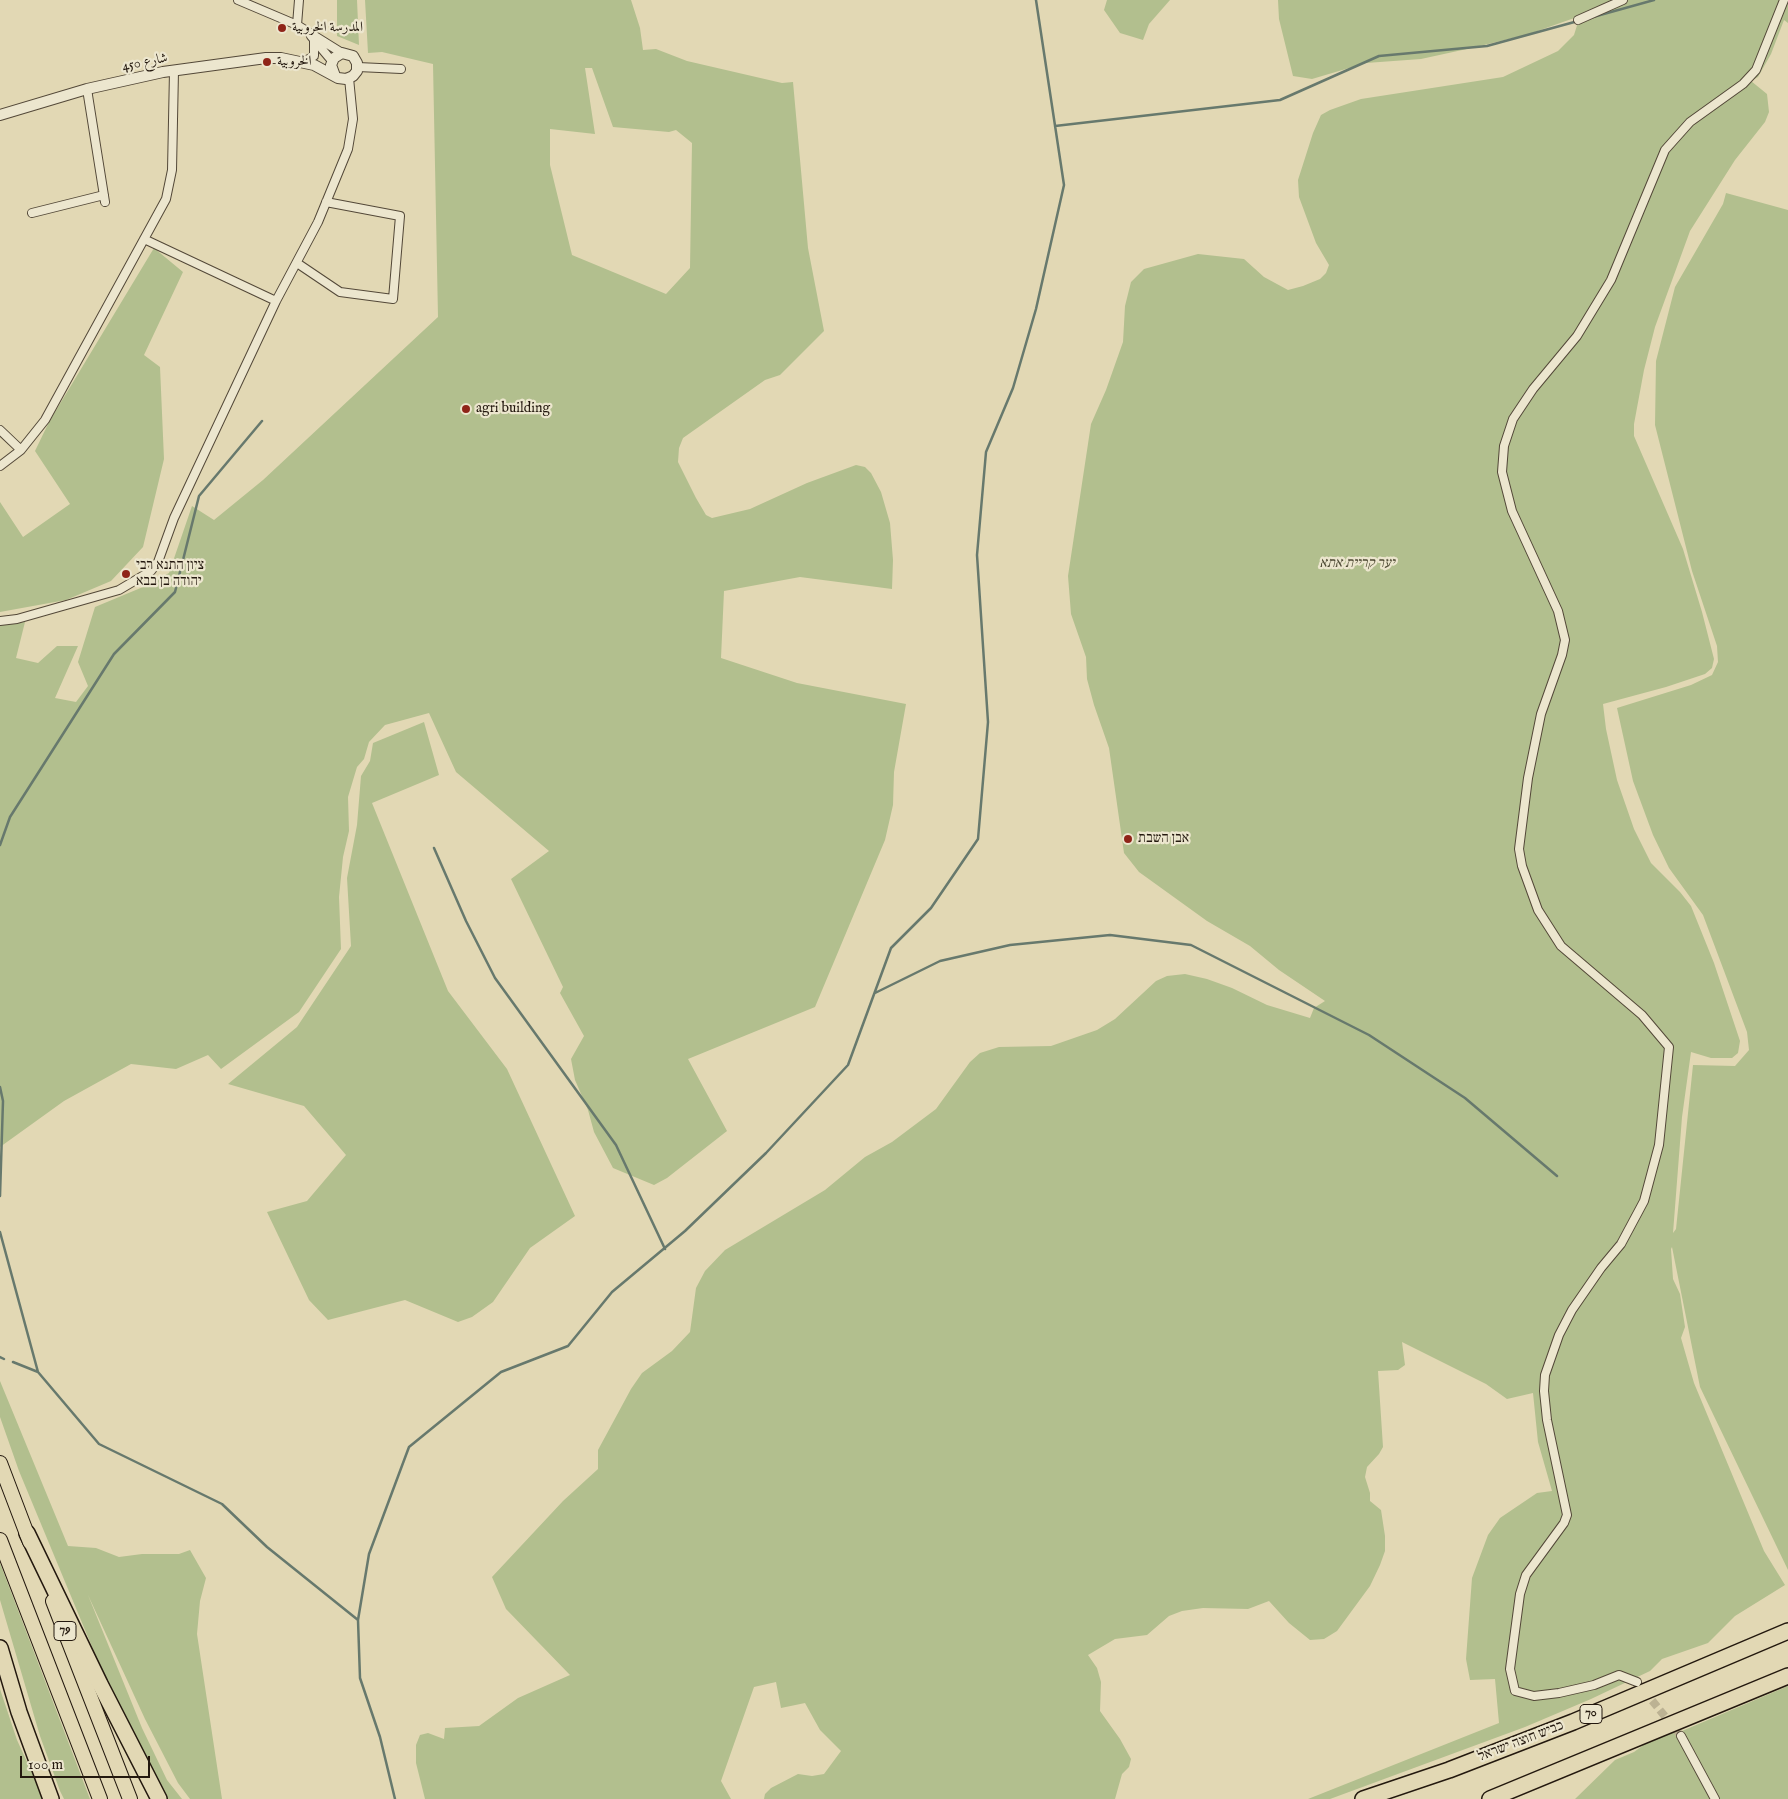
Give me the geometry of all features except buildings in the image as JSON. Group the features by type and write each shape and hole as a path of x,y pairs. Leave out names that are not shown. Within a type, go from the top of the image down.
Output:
{"highway":[{"name":"79","path":"0,1463 130,1799"},
{"path":"27,1533 100,1684 159,1799"},
{"name":"79","path":"0,1540 100,1799"},
{"name":"כביש חוצה ישראל","path":"1362,1799 1450,1770 1573,1722 1788,1631"},
{"path":"0,1648 30,1742 52,1799"},
{"path":"1490,1799 1788,1676"}],"street":[{"path":"238,0 297,25 342,53 353,56 358,67 355,74 349,78 342,79 335,76 331,69 332,61 342,53"},
{"path":"297,25 299,0"},
{"path":"1578,20 1623,0"},
{"path":"1637,1682 1620,1675 1594,1685 1559,1693 1534,1696 1515,1691 1510,1669 1520,1594 1526,1575 1564,1523 1566,1515 1547,1420 1544,1391 1545,1375 1559,1335 1572,1310 1601,1268 1621,1244 1644,1201 1659,1145 1669,1047 1642,1015 1561,946 1538,910 1522,866 1519,849 1528,778 1541,714 1562,655 1565,640 1558,611 1512,511 1502,472 1504,446 1513,419 1533,389 1577,336 1611,280 1662,154 1690,122 1743,84 1756,70 1784,0"},
{"path":"308,32 332,61"},
{"path":"302,61 314,56 314,40"},
{"name":"شارع 450","path":"0,115 88,89 174,71 266,58 332,61"},
{"name":"شارع 450","path":"302,61 314,64 335,76"},
{"path":"358,67 401,69"},
{"path":"0,466 21,450 45,420 166,199 172,170 174,71"},
{"path":"0,621 17,619 118,590 151,571 158,562 174,518 276,301 326,202 348,149 353,118 349,78"},
{"path":"32,213 105,199 88,89"},
{"path":"297,262 340,292 393,300 400,216 326,202"},
{"path":"144,238 276,301"},
{"path":"0,430 21,450"},
{"path":"1681,1736 1715,1799"}],"green space":[{"path":"337,0 357,0 359,45 337,36"},
{"path":"365,0 631,0 640,28 643,50 656,49 687,61 782,83 793,82 808,248 824,331 780,375 765,380 683,438 679,448 678,462 706,515 712,518 750,509 807,483 856,465 865,467 871,473 881,492 890,523 893,560 892,589 800,577 724,591 721,658 797,683 906,704 894,772 893,805 885,840 815,1007 688,1059 727,1131 667,1178 654,1185 613,1168 594,1132 588,1110 575,1080 571,1059 584,1036 560,993 563,987 511,879 549,851 456,772 429,713 385,725 369,742 364,759 357,767 348,797 349,831 343,857 339,897 341,949 299,1012 221,1069 208,1055 176,1069 131,1064 64,1101 0,1147 0,624 25,622 16,658 38,663 57,646 78,646 55,698 76,702 88,686 78,662 95,607 143,587 169,573 192,506 214,520 263,480 438,317 433,64 382,52 368,53","holes":["585,68 592,68 613,127 669,132 676,130 692,143 690,268 666,294 572,255 550,165 550,129 595,134"]},
{"path":"1107,0 1170,0 1149,24 1143,40 1120,33 1104,10"},
{"name":"יער קריית אתא","path":"1278,0 1788,0 1788,23 1784,20 1771,54 1758,77 1751,81 1767,94 1769,112 1765,122 1735,160 1690,231 1655,327 1644,370 1634,424 1634,436 1683,549 1714,659 1712,668 1705,674 1666,687 1603,704 1606,729 1617,780 1634,829 1651,863 1691,906 1714,963 1740,1041 1738,1053 1732,1058 1711,1058 1691,1052 1682,1117 1673,1233 1676,1229 1693,1065 1735,1066 1749,1050 1747,1032 1703,915 1669,868 1653,835 1633,781 1617,708 1691,685 1712,675 1718,662 1717,646 1692,571 1655,425 1656,361 1675,287 1723,204 1726,193 1788,210 1788,1570 1700,1387 1672,1247 1671,1249 1673,1279 1680,1294 1685,1327 1681,1338 1694,1383 1764,1551 1785,1585 1735,1616 1708,1643 1662,1659 1650,1671 1591,1699 1525,1727 1330,1799 1308,1799 1499,1723 1495,1679 1470,1680 1466,1659 1472,1578 1488,1535 1500,1518 1537,1493 1552,1491 1538,1442 1533,1393 1507,1399 1486,1384 1402,1342 1405,1365 1398,1370 1378,1371 1383,1447 1367,1467 1365,1477 1370,1493 1370,1501 1381,1510 1385,1551 1370,1586 1337,1631 1324,1639 1310,1640 1289,1623 1269,1601 1248,1609 1203,1608 1182,1611 1169,1616 1147,1635 1115,1639 1088,1655 1097,1668 1101,1682 1100,1711 1120,1739 1131,1759 1129,1767 1122,1774 1115,1799 764,1799 765,1794 771,1788 798,1774 812,1776 824,1774 841,1751 820,1730 805,1703 781,1708 776,1682 754,1687 721,1781 731,1799 425,1799 416,1763 416,1745 420,1735 428,1733 444,1739 445,1728 479,1726 518,1698 570,1675 506,1609 492,1577 563,1501 598,1469 598,1450 631,1389 642,1373 672,1351 690,1332 696,1288 705,1271 725,1250 825,1190 865,1157 892,1142 936,1109 970,1062 980,1053 999,1047 1051,1046 1097,1030 1115,1019 1156,981 1167,976 1185,974 1207,979 1232,988 1267,1005 1310,1018 1314,1008 1325,1001 1279,970 1250,946 1207,921 1139,872 1124,853 1109,748 1087,679 1086,657 1071,614 1068,576 1091,424 1106,390 1123,342 1125,306 1131,282 1144,269 1198,254 1244,259 1264,277 1288,290 1320,279 1326,273 1329,265 1316,243 1299,197 1298,180 1313,133 1321,115 1361,99 1503,77 1558,51 1574,35 1580,16 1529,34 1476,47 1421,59 1366,63 1312,79 1293,76 1279,19"},
{"path":"154,248 183,272 144,355 160,367 164,459 143,547 111,581 66,600 0,612 0,502 23,537 70,504 35,451 49,422"},
{"path":"424,722 439,775 372,803 448,991 507,1069 575,1216 530,1248 493,1302 472,1317 458,1322 405,1300 328,1320 309,1300 267,1212 307,1201 346,1155 304,1106 228,1084 297,1027 351,946 347,878 357,825 361,776 370,761 373,743"},
{"path":"0,1381 68,1546 96,1548 119,1557 142,1554 179,1554 190,1550 206,1578 200,1601 197,1634 222,1799 190,1799 178,1783 145,1719 88,1595 142,1728 167,1780 182,1799 163,1799 122,1719 19,1471 0,1417"},
{"path":"0,1563 90,1799 64,1799 60,1791 40,1736 0,1600"},
{"path":"1788,1686 1788,1799 1575,1799 1615,1760 1634,1752 1671,1725 1682,1731"},
{"path":"0,1689 17,1740 44,1799 0,1799"}],"waterway":[{"path":"395,1799 380,1737 360,1678 358,1620 369,1554 409,1447 501,1372 568,1346 612,1292 685,1231 766,1153 848,1065 891,948 931,908 978,839 988,722 977,555 986,452 1013,388 1036,309 1064,185 1036,0"},
{"path":"1593,17 1654,0"},
{"path":"1055,126 1280,100 1379,56 1487,46 1578,21"},
{"path":"0,845 10,817 114,654 175,592 199,496 262,421"},
{"path":"434,848 466,921 495,978 616,1145 665,1249"},
{"path":"875,993 940,961 1010,945 1110,935 1191,945 1369,1035 1465,1098 1557,1176"},
{"path":"0,1087 3,1101 0,1196"},
{"path":"0,1232 38,1372 99,1444 222,1504 267,1547 358,1620"},
{"path":"0,1357 4,1359"},
{"path":"13,1362 38,1372"}],"tunnel":[{"path":"1637,1682 1681,1736"}],"place":[{"name":"المدرسة الخروبية","path":"282,28"},
{"name":"الخروبية","path":"267,62"},
{"name":"agri building","path":"466,409"},
{"name":"ציון התנא רבי יהודה בן בבא","path":"126,574"},
{"name":"אבן השבת","path":"1128,839"}]}
